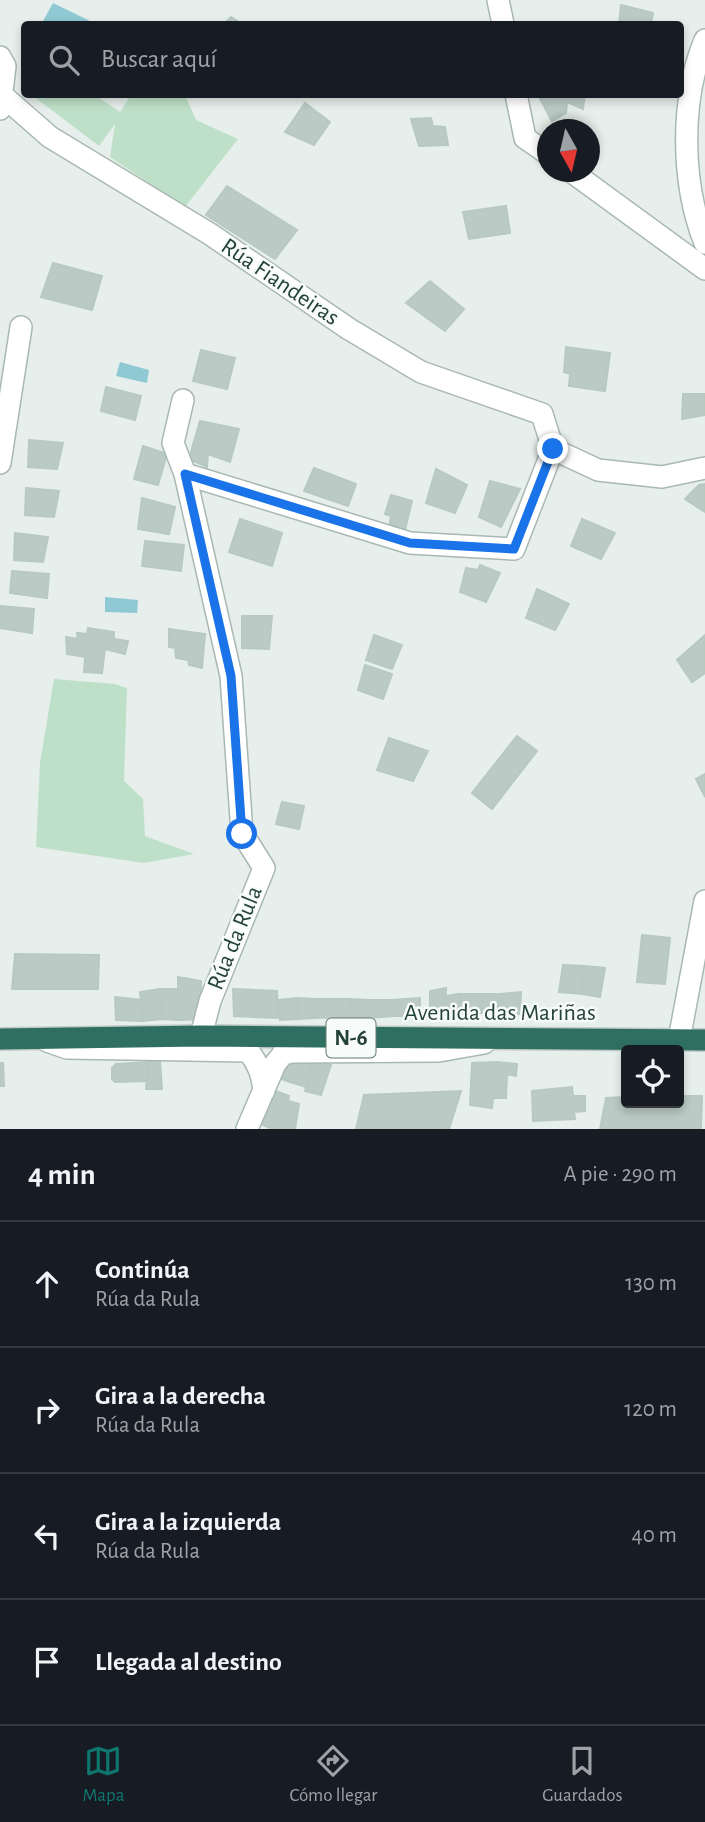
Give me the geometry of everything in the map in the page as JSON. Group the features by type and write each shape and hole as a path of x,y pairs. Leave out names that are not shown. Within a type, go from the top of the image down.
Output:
{"highway":[{"name":"Avenida das Mariñas","path":"0,1039 201,1036 705,1040"}],"street":[{"path":"498,0 502,21"},
{"path":"705,40 691,88 686,153 695,217 705,243"},
{"path":"0,57 5,66 2,104"},
{"path":"517,98 525,138 537,146"},
{"name":"Rúa Fiandeiras","path":"2,104 50,137 210,234 349,329 421,372 542,414 553,449"},
{"path":"586,182 705,269"},
{"path":"0,462 21,327"},
{"name":"Rúa da Rula","path":"183,400 173,443 185,474 231,676 242,834 264,868 210,1001 201,1036"},
{"path":"185,474 410,543 514,549 553,449 598,470 662,477 705,467"},
{"path":"679,1040 705,901"},
{"path":"39,1038 67,1048 248,1051 262,1073 264,1091"},
{"path":"247,1129 275,1064 283,1054 439,1051 501,1039"}],"green space":[{"path":"99,98 120,112 129,98 186,98 196,120 238,139 185,207 110,157 115,124 99,146 37,99"},
{"path":"54,679 115,684 127,688 124,781 143,799 145,836 194,854 144,863 36,847 40,763"}],"water":[{"path":"53,3 90,21 43,21"},
{"path":"120,362 149,370 147,383 116,376"},
{"path":"105,597 138,600 137,613 105,612"}],"building":[{"path":"621,5 653,13 652,21 619,21"},
{"path":"540,98 584,98 583,109 567,102 566,113 551,119"},
{"path":"305,103 330,122 314,145 285,132"},
{"path":"431,118 433,126 445,127 448,145 419,146 411,119"},
{"path":"227,186 297,230 275,259 206,215"},
{"path":"506,206 510,233 469,239 463,212"},
{"path":"53,263 102,276 92,310 41,297"},
{"path":"430,281 464,309 445,331 406,303"},
{"path":"566,347 610,353 605,391 569,386 570,374 564,372"},
{"path":"201,350 235,358 227,389 193,381"},
{"path":"106,387 141,396 135,420 101,411"},
{"path":"683,394 705,394 705,415 682,419"},
{"path":"200,421 239,429 230,462 208,454 207,467 189,459"},
{"path":"29,440 63,443 57,469 28,467"},
{"path":"143,446 167,454 158,485 134,479"},
{"path":"314,468 356,484 348,506 304,491"},
{"path":"436,469 467,485 455,513 426,503"},
{"path":"490,481 520,489 501,527 479,517"},
{"path":"705,484 705,512 685,499 699,485"},
{"path":"26,488 59,491 54,517 25,515"},
{"path":"391,495 412,501 404,534 389,528 391,516 385,514"},
{"path":"142,498 175,507 169,534 138,529"},
{"path":"240,519 282,533 272,566 229,552"},
{"path":"582,519 615,533 601,559 571,546"},
{"path":"15,533 48,537 43,562 14,560"},
{"path":"145,541 184,545 181,571 142,566"},
{"path":"480,565 500,573 486,602 460,592 466,568 478,570"},
{"path":"12,571 49,574 47,598 10,593"},
{"path":"537,589 569,604 555,630 526,618"},
{"path":"0,606 34,609 32,633 0,628"},
{"path":"242,616 272,616 269,649 242,648"},
{"path":"88,628 114,632 114,639 128,641 125,654 105,649 102,673 84,672 85,657 67,654 66,637 78,639 77,633 87,634"},
{"path":"169,629 205,634 202,668 189,665 188,660 176,658 175,648 169,647"},
{"path":"374,635 402,645 392,669 366,660"},
{"path":"705,635 705,673 692,682 677,660"},
{"path":"365,665 392,674 383,699 358,690"},
{"path":"517,736 537,751 492,809 472,793"},
{"path":"389,738 428,751 413,781 377,770"},
{"path":"705,774 705,797 696,779"},
{"path":"282,802 304,806 299,829 276,824"},
{"path":"642,935 670,938 665,984 637,982"},
{"path":"15,954 99,955 98,989 12,989"},
{"path":"563,965 584,966 582,994 559,992"},
{"path":"584,966 605,968 600,997 582,994"},
{"path":"178,977 201,981 200,1019 178,1020"},
{"path":"446,988 445,1015 430,1016 430,991"},
{"path":"160,989 178,989 178,1020 162,1019"},
{"path":"160,989 162,1019 143,1021 140,992"},
{"path":"233,989 277,991 278,1018 234,1016"},
{"path":"521,992 520,1014 501,1013 501,994"},
{"path":"459,994 482,994 482,1013 461,1014"},
{"path":"459,994 461,1014 445,1015 446,996"},
{"path":"482,994 501,994 501,1013 482,1013"},
{"path":"115,997 141,1000 143,1021 116,1020"},
{"path":"297,998 314,999 315,1018 298,1019"},
{"path":"297,998 298,1019 280,1020 279,1000"},
{"path":"420,998 420,1016 393,1016 392,1000"},
{"path":"314,999 351,999 352,1017 315,1018"},
{"path":"351,999 370,1000 370,1018 352,1017"},
{"path":"370,1000 392,1000 393,1016 370,1018"},
{"path":"314,1058 306,1087 281,1079 288,1061"},
{"path":"160,1061 162,1089 146,1089 148,1062"},
{"path":"313,1061 331,1065 321,1095 305,1091"},
{"path":"148,1062 148,1081 115,1082 112,1079 112,1068 116,1064"},
{"path":"0,1063 3,1063 4,1086 0,1086"},
{"path":"472,1063 517,1064 516,1076 507,1074 506,1098 493,1098 492,1108 470,1105"},
{"path":"572,1087 573,1096 585,1096 585,1111 574,1112 575,1119 533,1121 532,1091"},
{"path":"275,1091 289,1096 288,1101 299,1104 295,1129 272,1129 261,1124"},
{"path":"461,1091 449,1129 356,1129 364,1095"},
{"path":"684,1096 702,1096 701,1129 600,1129 606,1098 621,1097 621,1108 684,1108"}],"route":[{"path":"242,834 231,676 185,474 410,543 514,549 553,449"}]}
